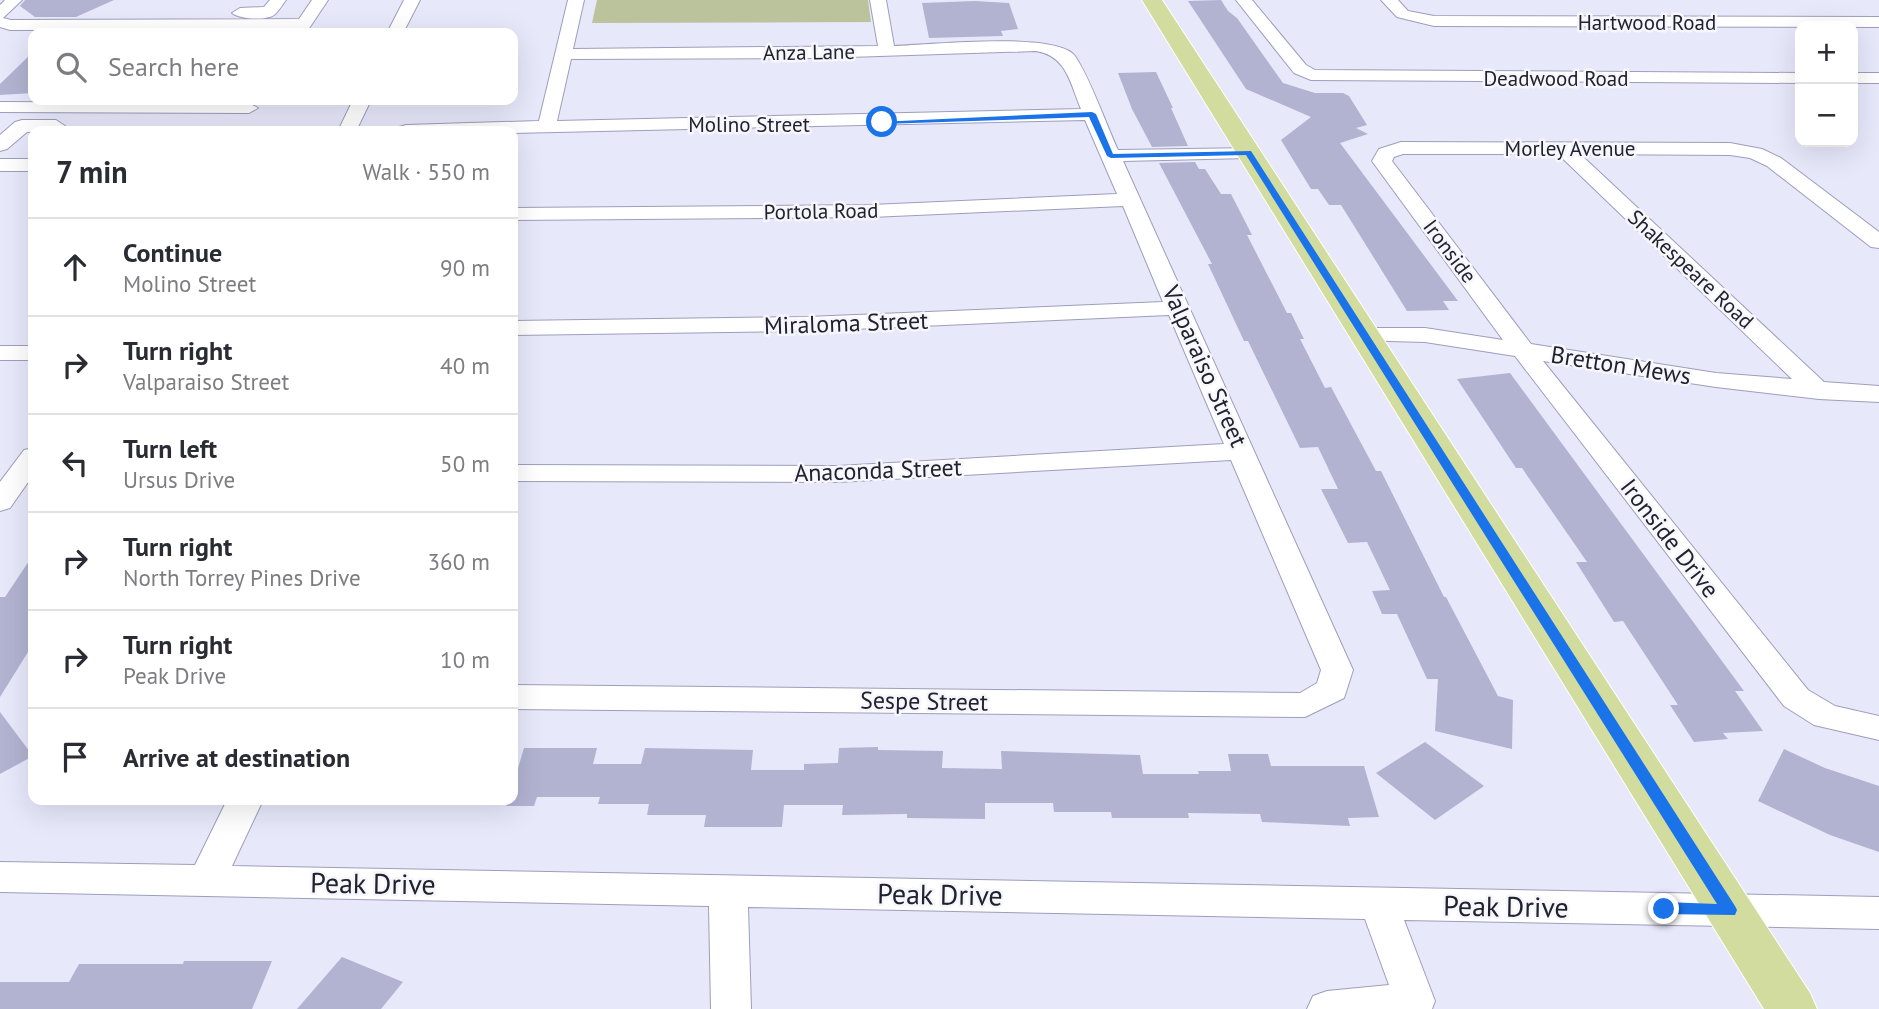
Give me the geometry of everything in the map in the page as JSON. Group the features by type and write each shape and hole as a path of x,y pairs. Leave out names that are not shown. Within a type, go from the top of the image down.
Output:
{"main road":[{"path":"1152,0 1792,1009"}],"street":[{"path":"0,14 14,0"},
{"path":"210,19 228,3 243,0"},
{"path":"0,22 10,25 210,19 268,12 278,0"},
{"path":"302,28 320,0"},
{"path":"398,28 412,0"},
{"path":"547,126 576,0"},
{"path":"878,0 887,51"},
{"name":"Deadwood Road","path":"1244,0 1300,69 1311,75 1795,78"},
{"name":"Hartwood Road","path":"1389,0 1403,14 1416,19 1447,21 1879,22"},
{"path":"210,19 292,28"},
{"name":"Anza Lane","path":"563,54 887,51 1036,46 1055,49"},
{"name":"Valparaiso Street","path":"1055,49 1067,57 1337,670 1332,690"},
{"path":"1858,78 1879,78"},
{"path":"0,107 36,105"},
{"path":"74,105 136,108 223,105"},
{"path":"237,126 251,105"},
{"path":"349,126 360,105"},
{"path":"112,126 136,108"},
{"name":"Molino Street","path":"518,127 827,123 1092,114"},
{"path":"0,145 22,126 71,126"},
{"path":"150,126 186,126"},
{"name":"Morley Avenue","path":"1386,153 1402,148 1730,149 1755,153 1774,162 1879,242"},
{"name":"Shakespeare Road","path":"1562,148 1819,391"},
{"path":"1111,156 1248,152"},
{"name":"Ironside","path":"1386,153 1382,161 1525,349"},
{"path":"0,165 28,165"},
{"name":"Portola Road","path":"518,214 871,211 1130,200"},
{"name":"Miraloma Street","path":"518,328 834,323 1179,308"},
{"name":"Bretton Mews","path":"1363,335 1424,335 1716,380 1819,391 1879,394"},
{"name":"Ironside Drive","path":"1525,349 1546,381 1796,698 1826,716 1879,728"},
{"path":"0,353 28,353"},
{"name":"Anaconda Street","path":"518,473 838,474 1242,451"},
{"path":"0,502 28,463"},
{"name":"Sespe Street","path":"518,696 1305,705 1332,690"},
{"path":"207,879 243,805"},
{"name":"Peak Drive","path":"0,877 1879,913"},
{"path":"728,890 731,1009"},
{"path":"1326,1009 1415,1001 1378,903"}],"green space":[{"path":"597,0 868,0 871,22 592,23"}],"building":[{"path":"25,0 114,0 76,17 35,17 20,6"},
{"path":"1221,0 1283,83 1315,93 1343,93 1349,96 1367,125 1356,128 1368,134 1340,143 1458,301 1443,301 1449,310 1407,311 1341,205 1329,205 1318,189 1311,189 1281,140 1311,117 1246,89 1188,1"},
{"path":"922,3 1009,3 1018,29 1001,31 1003,36 929,38"},
{"path":"28,57 28,93 0,95 0,84"},
{"path":"1156,72 1188,146 1152,147 1132,109 1118,73"},
{"path":"1195,162 1199,169 1205,169 1221,194 1231,194 1252,235 1247,235 1287,313 1291,313 1304,339 1300,339 1325,388 1331,387 1376,471 1381,471 1444,597 1498,696 1513,700 1512,749 1435,731 1438,679 1427,679 1397,614 1382,614 1372,591 1390,590 1367,542 1348,543 1321,489 1338,489 1318,447 1300,448 1248,341 1244,341 1208,264 1212,264 1159,163"},
{"path":"1510,373 1744,691 1735,691 1763,731 1723,733 1728,739 1694,742 1670,705 1678,705 1623,621 1614,622 1576,562 1587,562 1522,468 1516,468 1457,379"},
{"path":"28,562 28,652 0,697 0,597 5,597"},
{"path":"0,712 28,749 28,759 0,774"},
{"path":"1425,742 1484,786 1435,820 1376,773"},
{"path":"878,747 878,750 943,751 942,768 1002,769 1001,751 1140,755 1143,774 1231,771 1228,754 1268,754 1271,766 1364,766 1379,817 1348,818 1350,826 1262,822 1260,814 1188,813 1189,818 1112,818 1111,812 1054,812 1053,803 985,803 985,819 907,818 907,814 842,815 843,805 784,805 782,827 704,827 706,815 647,815 649,804 598,804 600,797 537,797 534,806 506,806 518,805 518,768 524,748 597,748 593,764 641,764 645,748 753,750 751,770 804,770 804,764 838,763 839,748"},
{"path":"1784,749 1825,768 1879,786 1879,852 1830,835 1758,801"},
{"path":"342,957 403,982 381,1009 297,1009"},
{"path":"184,961 272,961 252,1009 0,1009 0,982 69,982 79,964 183,964"}],"route":[{"path":"882,122 1092,114 1111,156 1248,152 1730,910 1664,909"}]}
